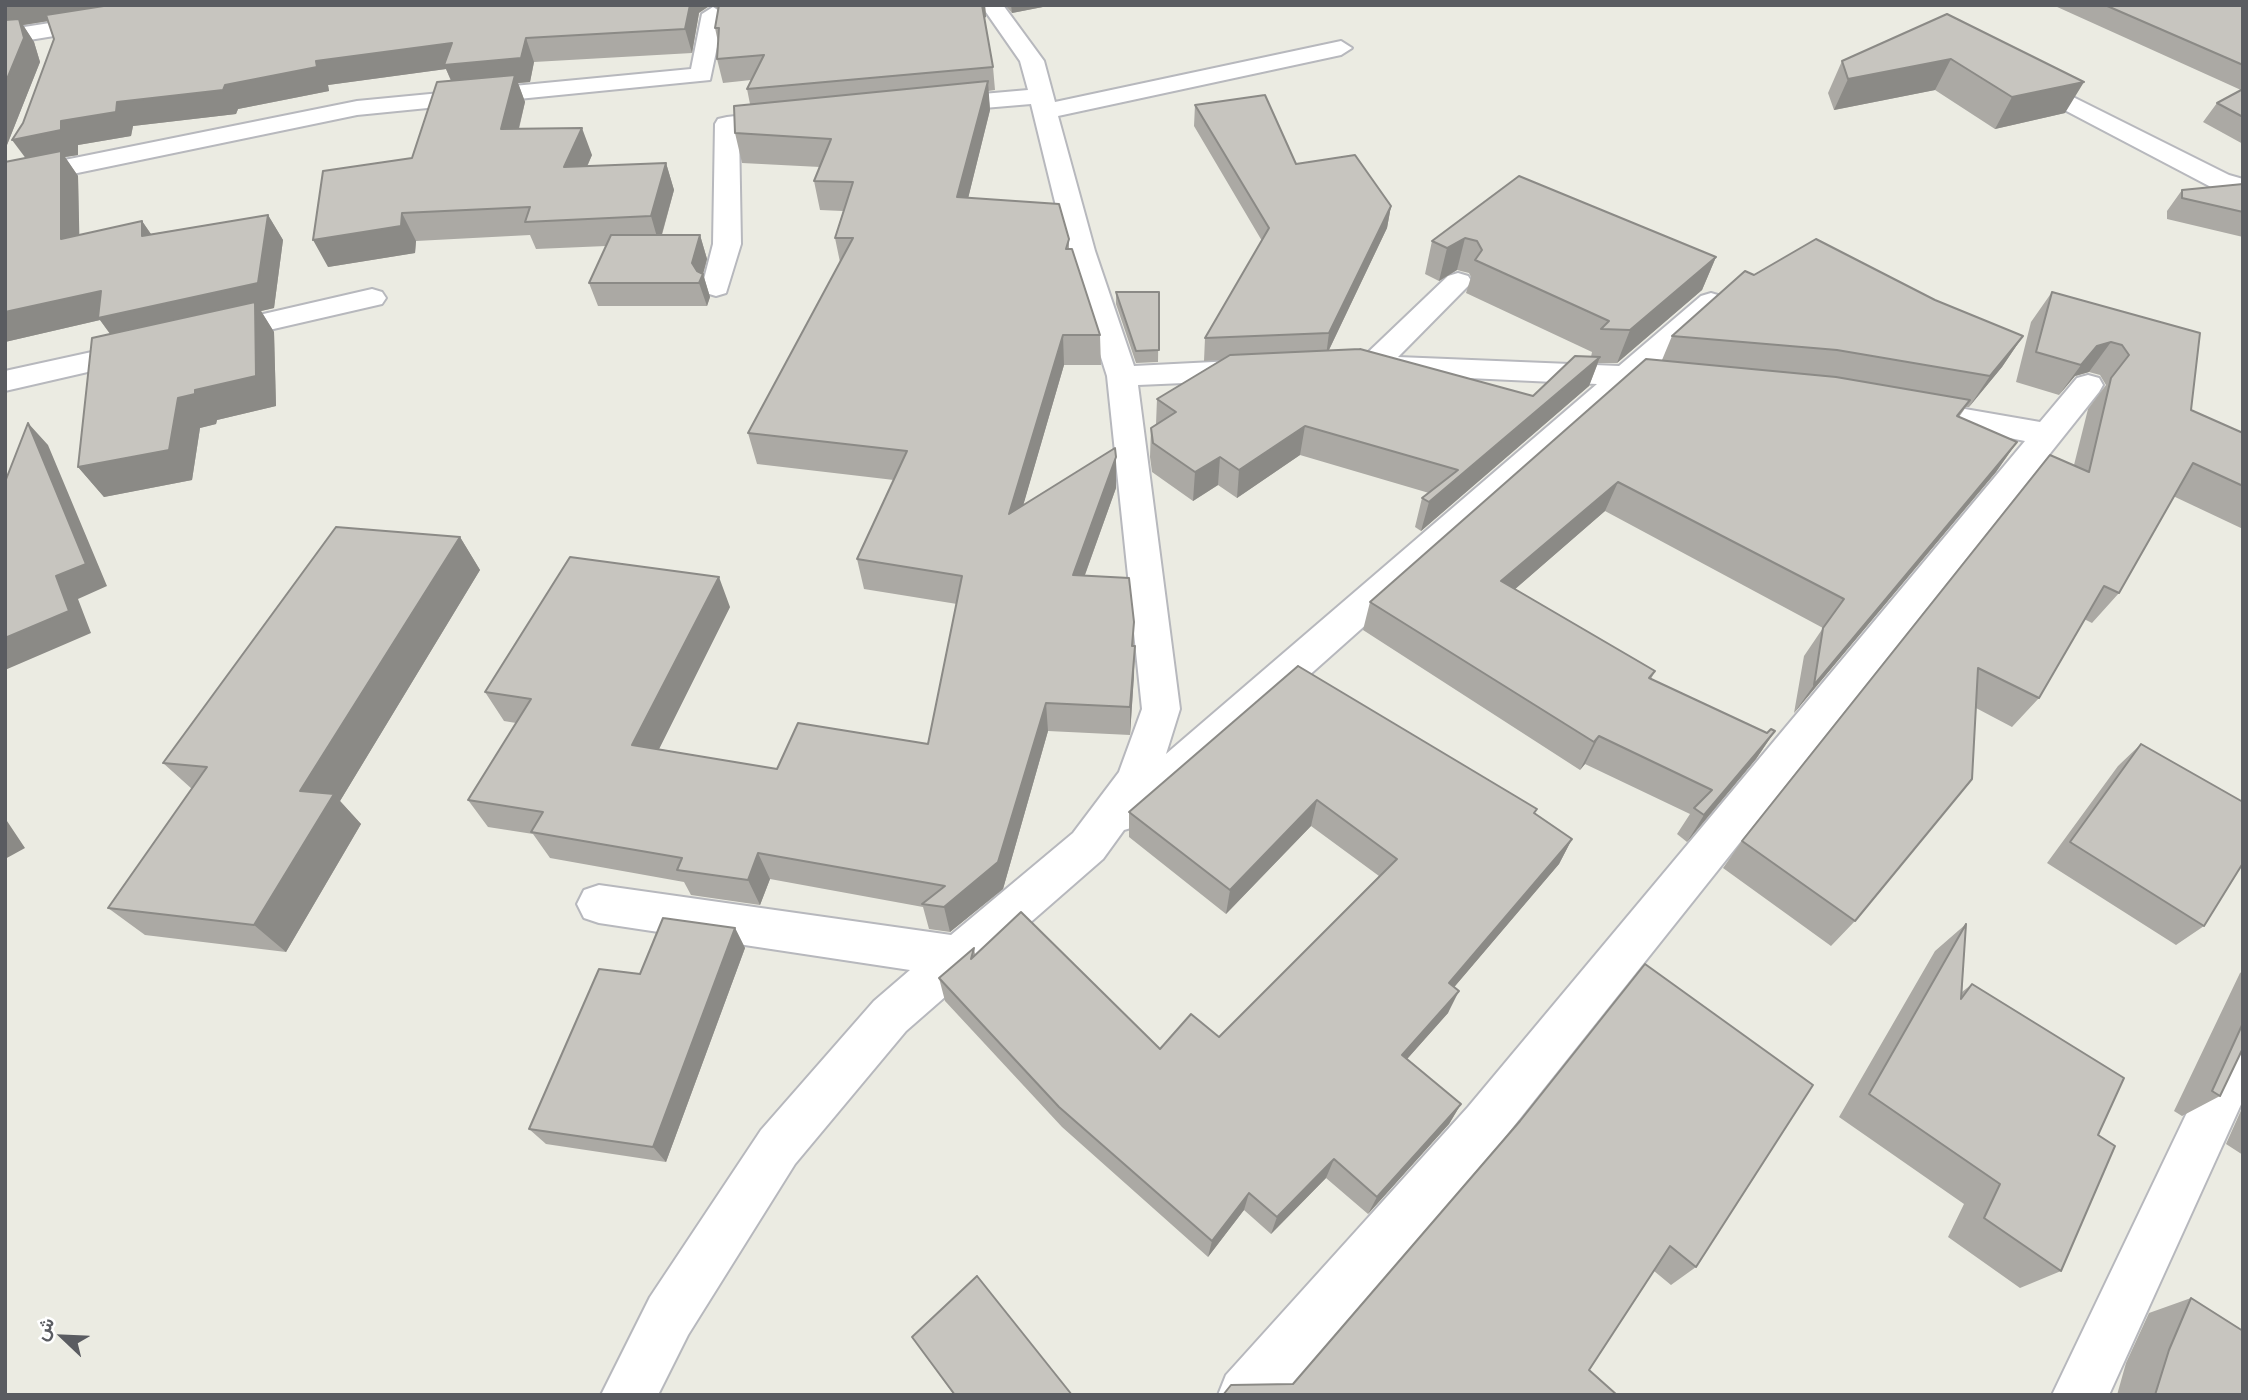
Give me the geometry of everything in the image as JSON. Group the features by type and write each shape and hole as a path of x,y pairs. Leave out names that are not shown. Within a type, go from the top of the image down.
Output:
{"street":[{"path":"992,5 1032,61 1081,251 1122,376 1161,709 1137,780 1088,846"},
{"path":"5,22 27,11"},
{"path":"10,171 357,108 702,75 713,14"},
{"path":"5,37 48,41 123,19"},
{"path":"911,107 1045,104 1341,48"},
{"path":"2000,67 2220,181 2243,187"},
{"path":"716,287 727,244 727,124 805,115"},
{"path":"1458,282 1361,366 1627,376 1710,383"},
{"path":"629,1395 669,1316 778,1147 890,1016 1731,285"},
{"path":"5,382 372,298"},
{"path":"1122,376 1283,369"},
{"path":"1246,1395 1485,1124 2088,385"},
{"path":"1887,406 2047,434"},
{"path":"599,904 959,957"},
{"path":"2080,1395 2243,1047"}],"building":[{"path":"110,5 690,5 685,29 526,38 521,58 444,65 452,43 316,61 317,67 225,85 223,90 117,102 116,112 61,121 61,130 12,140 23,123 54,39 46,15"},
{"path":"719,5 982,5 993,67 747,89 764,55 717,59 719,28 715,28"},
{"path":"2105,5 2243,5 2243,65"},
{"path":"1947,14 2084,82 2012,97 1951,59 1848,79 1842,61"},
{"path":"19,19 24,38 5,84 5,20"},
{"path":"515,75 501,129 582,128 564,167 666,163 651,216 525,222 530,207 402,213 401,226 313,240 323,171 412,158 437,82"},
{"path":"988,81 957,197 1059,204 1069,239 1066,249 1072,249 1100,335 1063,335 1009,514 1115,448 1116,457 1073,575 1129,578 1134,622 1132,646 1135,646 1130,707 1046,703 998,862 944,907 922,904 945,886 758,853 748,880 677,870 682,858 531,832 543,812 468,800 531,699 485,692 570,557 719,577 632,745 777,769 798,723 928,744 962,576 857,559 907,451 748,433 853,238 835,238 853,182 814,181 831,139 735,133 734,106"},
{"path":"2243,89 2243,117 2217,103"},
{"path":"1265,95 1296,164 1355,155 1391,206 1329,333 1205,338 1269,228 1195,105"},
{"path":"61,151 61,239 142,221 142,236 268,215 258,283 98,318 101,291 5,312 5,162"},
{"path":"1519,176 1716,257 1630,330 1601,329 1609,321 1475,260 1482,250 1477,241 1465,238 1447,248 1432,241"},
{"path":"2243,184 2243,212 2182,198 2182,190"},
{"path":"611,235 700,235 692,263 697,271 703,274 699,283 589,283"},
{"path":"1816,239 1935,300 2023,336 1990,376 1837,350 1672,336 1745,271 1754,275"},
{"path":"1116,292 1159,292 1159,350 1136,351"},
{"path":"2052,292 2200,333 2191,410 2243,433 2243,486 2193,463 2119,593 2104,586 2039,698 1978,668 1972,779 1855,921 1742,841 2050,455 2089,472 2111,378 2129,355 2122,345 2111,342 2097,346 2081,365 2036,352"},
{"path":"255,302 256,376 195,390 195,394 178,398 169,450 78,467 92,338"},
{"path":"1360,349 1533,396 1575,356 1600,357 1429,502 1422,498 1458,470 1305,426 1239,470 1220,457 1195,472 1153,443 1151,428 1176,412 1157,399 1230,355"},
{"path":"1646,359 1836,377 1970,400 1957,416 2017,442 1814,685 1823,628 1844,599 1618,482 1501,581 1655,671 1649,678 1767,733 1771,729 1775,731 1704,815 1694,808 1712,790 1599,736 1594,742 1370,602"},
{"path":"28,423 86,564 56,576 69,611 5,638 5,482"},
{"path":"336,527 460,537 300,791 334,794 254,925 108,908 207,767 163,763"},
{"path":"1298,666 1537,809 1534,813 1572,839 1449,983 1459,991 1402,1055 1461,1104 1377,1197 1334,1159 1277,1217 1249,1193 1212,1241 1059,1107 939,978 974,948 971,959 1021,912 1160,1049 1191,1014 1219,1037 1397,859 1317,800 1230,890 1129,812"},
{"path":"2141,744 2243,802 2243,863 2204,926 2070,842"},
{"path":"663,918 735,928 653,1147 529,1129 599,969 640,974"},
{"path":"1966,924 1961,999 1972,984 2124,1078 2098,1135 2115,1146 2061,1271 1984,1218 2000,1184 1869,1094"},
{"path":"1645,964 1813,1085 1696,1267 1670,1246 1589,1370 1617,1395 1223,1395 1231,1385 1293,1384 1520,1121"},
{"path":"2243,1023 2243,1048 2220,1096 2212,1091"},
{"path":"977,1276 1072,1395 955,1395 912,1337"},
{"path":"2191,1298 2243,1331 2243,1395 2155,1395 2169,1350"}]}
